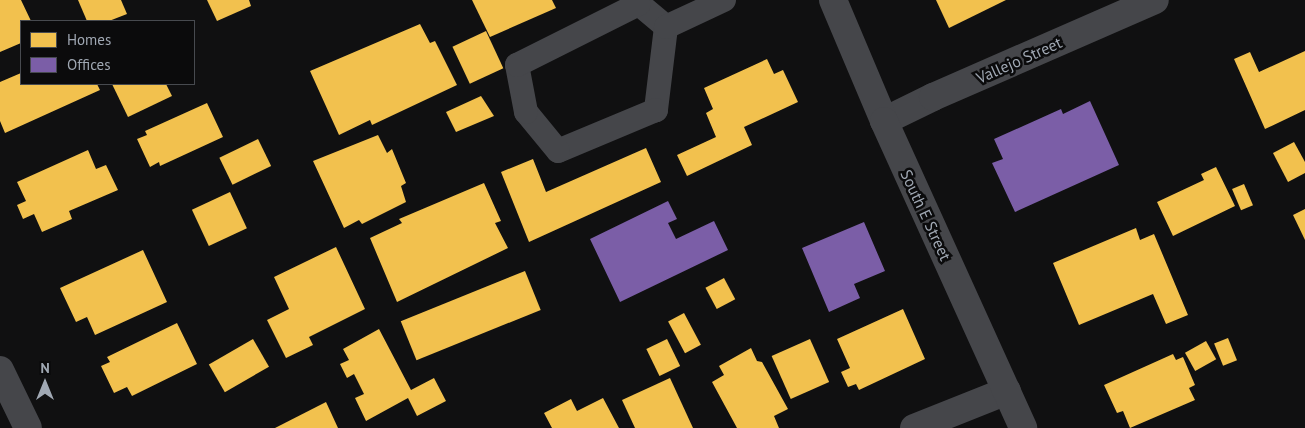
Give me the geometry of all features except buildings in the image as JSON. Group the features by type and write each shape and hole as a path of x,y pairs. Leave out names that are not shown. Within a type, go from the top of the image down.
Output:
{"street":[{"name":"South E Street","path":"833,0 884,121 1024,428"},
{"name":"Vallejo Street","path":"884,121 933,97 1155,0"},
{"path":"0,370 28,428"},
{"path":"914,428 1007,391"}],"lane":[{"path":"666,26 724,0"},
{"path":"639,4 666,26 656,110 558,151 526,112 517,65 639,4"}]}
